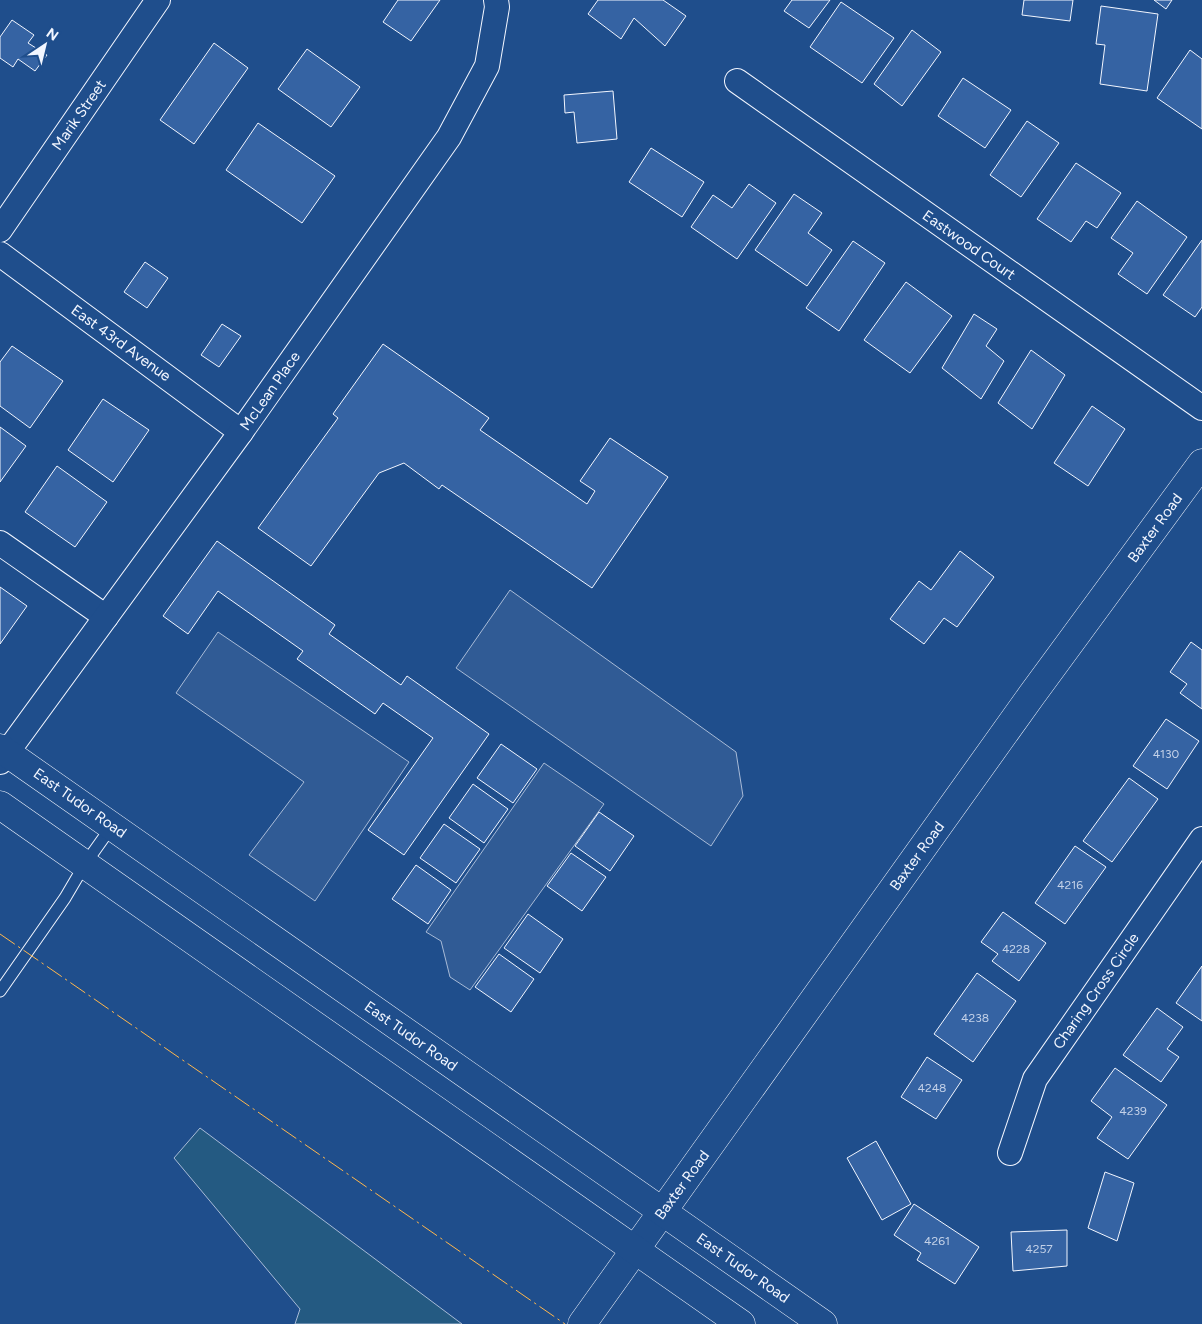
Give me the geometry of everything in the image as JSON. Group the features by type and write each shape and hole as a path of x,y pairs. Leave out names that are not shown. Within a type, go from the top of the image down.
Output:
{"main road":[{"name":"Baxter Road","path":"582,1324 1031,696 1200,470"},
{"name":"East Tudor Road","path":"2,754 112,826 823,1324"},
{"path":"0,805 741,1324"}],"street":[{"name":"Marik Street","path":"0,230 158,0"},
{"name":"McLean Place","path":"2,754 106,617 242,432 449,136 487,66 497,7 496,0"},
{"name":"Eastwood Court","path":"737,81 1202,408"},
{"name":"East 43rd Avenue","path":"0,254 242,432"},
{"path":"0,543 106,617"},
{"name":"Charing Cross Circle","path":"1010,1153 1035,1079 1202,839"}],"lane":[{"path":"0,991 65,898 85,864 112,826"}],"shaded area":[{"path":"510,590 736,752 743,796 711,846 456,668"},
{"path":"218,632 409,762 315,901 249,855 304,782 176,693"},
{"path":"544,763 604,804 470,990 450,977 441,941 426,932"},
{"path":"200,1128 462,1324 295,1324 300,1309 174,1158"}],"building":[{"path":"398,0 440,0 411,41 383,22"},
{"path":"598,0 663,0 686,16 665,46 634,18 621,39 588,14"},
{"path":"792,0 830,0 809,28 784,11"},
{"path":"1024,0 1073,0 1070,21 1022,15"},
{"path":"1154,0 1172,0 1166,9"},
{"path":"841,2 894,38 862,83 810,47"},
{"path":"1101,6 1158,14 1147,91 1100,84 1105,45 1096,44"},
{"path":"12,20 34,35 28,43 47,55 35,71 18,59 13,67 0,58 0,37"},
{"path":"912,30 941,52 902,106 874,84"},
{"path":"214,43 248,68 194,144 160,120"},
{"path":"307,49 360,87 331,127 278,89"},
{"path":"1190,50 1202,59 1202,129 1157,98"},
{"path":"963,78 1011,110 985,148 938,116"},
{"path":"613,91 617,139 577,143 574,112 565,113 564,95"},
{"path":"1027,121 1059,143 1021,197 990,175"},
{"path":"258,123 335,176 302,223 226,170"},
{"path":"651,148 704,182 682,217 629,182"},
{"path":"1076,163 1121,193 1097,228 1086,221 1071,242 1037,219"},
{"path":"749,184 776,203 737,259 691,227 713,195 732,208"},
{"path":"794,194 822,213 808,233 832,250 807,286 755,250"},
{"path":"1137,201 1187,237 1147,294 1118,274 1133,253 1111,238"},
{"path":"1202,240 1202,307 1195,317 1163,295"},
{"path":"853,241 885,263 839,331 806,308"},
{"path":"145,262 168,278 147,308 124,292"},
{"path":"906,282 952,316 910,373 864,340"},
{"path":"974,314 997,329 986,346 1004,361 981,399 942,368"},
{"path":"222,324 241,336 219,367 201,355"},
{"path":"383,344 489,418 480,430 587,504 595,491 580,481 610,438 668,477 592,588 442,485 439,489 404,463 379,473 311,566 258,528 338,418 333,414"},
{"path":"12,346 63,381 30,428 0,406 0,362"},
{"path":"1031,350 1065,375 1032,429 998,403"},
{"path":"103,399 149,430 113,482 68,450"},
{"path":"1092,406 1125,429 1088,486 1054,463"},
{"path":"0,427 26,446 0,482"},
{"path":"57,466 107,502 75,547 25,512"},
{"path":"217,541 335,625 329,634 401,685 407,676 489,734 404,855 368,830 433,738 383,703 375,714 297,659 303,651 218,591 188,634 163,616"},
{"path":"960,551 994,577 957,627 944,618 924,644 890,619 919,581 931,590"},
{"path":"0,587 27,606 0,644"},
{"path":"1191,642 1202,650 1202,709 1180,693 1187,684 1170,672"},
{"path":"1166,719 1199,741 1167,789 1133,766"},
{"path":"501,744 537,769 513,803 477,778"},
{"path":"1129,778 1158,799 1112,862 1083,841"},
{"path":"473,784 508,809 484,843 449,818"},
{"path":"599,812 634,836 610,871 575,846"},
{"path":"444,824 480,849 456,883 420,858"},
{"path":"1075,846 1106,867 1065,924 1035,903"},
{"path":"571,853 606,877 582,911 547,886"},
{"path":"416,865 451,890 428,924 392,899"},
{"path":"1003,912 1046,943 1019,981 992,961 998,954 981,942"},
{"path":"528,914 563,939 540,973 504,948"},
{"path":"499,954 534,979 511,1012 475,987"},
{"path":"1202,966 1202,1021 1176,1003"},
{"path":"977,973 1016,1001 973,1062 934,1034"},
{"path":"1157,1008 1183,1027 1167,1049 1179,1057 1161,1082 1123,1055"},
{"path":"927,1057 962,1080 936,1119 901,1097"},
{"path":"1115,1068 1167,1105 1128,1159 1097,1138 1112,1117 1091,1101"},
{"path":"876,1141 911,1204 882,1220 847,1158"},
{"path":"1105,1172 1134,1183 1117,1241 1088,1228"},
{"path":"914,1204 979,1247 955,1284 917,1260 921,1253 894,1235"},
{"path":"1067,1230 1067,1266 1013,1271 1011,1232"}],"power":[{"path":"0,934 565,1324"}]}
